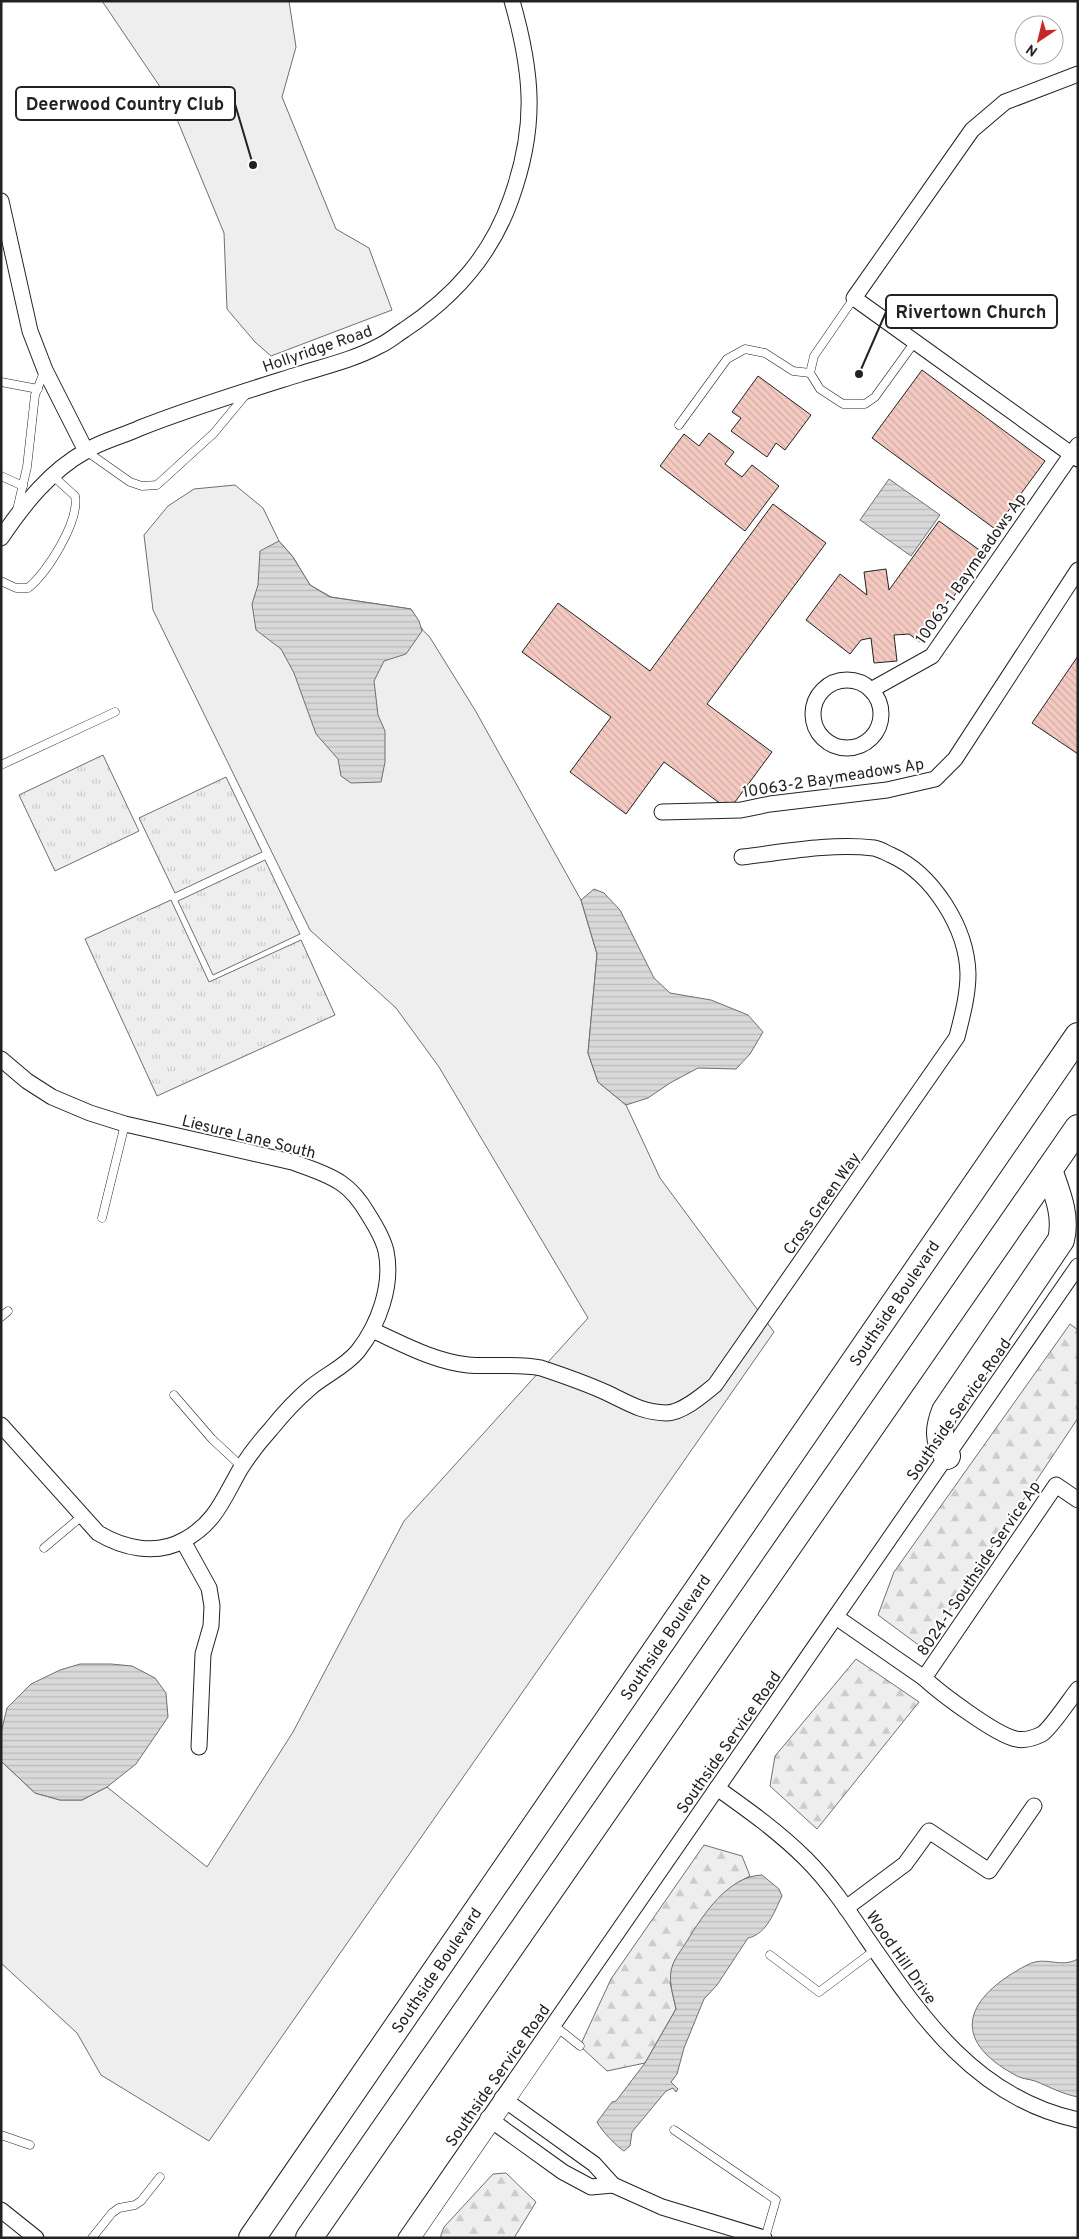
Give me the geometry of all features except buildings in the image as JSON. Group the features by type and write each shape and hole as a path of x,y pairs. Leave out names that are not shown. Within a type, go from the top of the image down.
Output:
{"highway":[{"name":"Southside Boulevard","path":"252,2238 1078,1036"},
{"path":"309,2238 1078,1128"},
{"path":"948,1456 940,1442 939,1431 945,1411 1061,1240 1064,1227 1063,1210 1050,1170"}],"street":[{"name":"Hollyridge Road","path":"1,538 42,484 86,451 193,407 250,390 380,346 428,314 459,286 484,253 505,217 517,183 530,127 530,83 524,42 512,1"},
{"path":"1076,452 914,343 854,298 972,130 1005,102 1078,74"},
{"path":"1,201 30,331 45,370 86,451"},
{"name":"10063-1 Baymeadows Ap","path":"871,690 932,656 1076,452"},
{"name":"10063-2 Baymeadows Ap","path":"662,812 741,810 770,804 887,790 935,779 955,759 1078,570"},
{"path":"847,680 860,682 871,690 878,701 881,714 879,727 871,738 860,746 847,748 834,745 823,738 816,727 813,714 816,701 823,690 834,682 847,680"},
{"name":"Cross Green Way","path":"372,1330 427,1356 447,1362 469,1365 538,1368 605,1392 629,1406 645,1411 668,1413 697,1401 715,1385 957,1037 964,1008 968,973 960,934 946,904 924,877 902,860 876,848 834,847 742,857"},
{"name":"Liesure Lane South","path":"1,1059 27,1081 52,1097 90,1113 125,1124 292,1162 341,1183 360,1200 377,1228 386,1251 387,1275 383,1301 372,1330 357,1351 340,1367 310,1387 282,1415 242,1467 220,1507 207,1525 182,1541 163,1546 134,1549 114,1542 98,1533 1,1425"},
{"name":"Southside Service Road","path":"406,2238 1078,1266"},
{"name":"8024-1 Southside Service Ap","path":"836,1617 924,1678 1056,1485 1078,1500"},
{"path":"182,1541 209,1588 212,1606 211,1626 203,1654 199,1746"},
{"path":"924,1678 937,1690 1003,1734 1017,1740 1030,1740 1044,1733 1078,1689"},
{"name":"Wood Hill Drive","path":"717,1788 752,1812 806,1860 846,1908 926,2020 970,2066 997,2086 1018,2098 1078,2120"},
{"path":"846,1908 905,1864 929,1831 989,1871 1034,1806"},
{"path":"502,2098 594,2164 613,2185 662,2207 765,2238"},
{"path":"488,2118 563,2172 591,2186 613,2185"},
{"path":"1,2210 36,2238"}],"lane":[{"path":"854,298 814,356 810,373 820,389 842,404 865,404 875,398 914,343"},
{"path":"679,425 727,359 745,349 765,353 793,371 810,373"},
{"path":"16,516 23,486 38,389 45,370"},
{"path":"1,382 38,389"},
{"path":"86,451 130,482 142,486 157,485 214,433 250,390"},
{"path":"1,476 23,486"},
{"path":"1,581 16,588 28,588 44,572 67,532 75,514 76,504 74,496 53,476"},
{"path":"1,765 115,712"},
{"path":"102,1218 125,1124"},
{"path":"1,1317 8,1311"},
{"path":"174,1395 212,1439 242,1467"},
{"path":"44,1548 82,1516"},
{"path":"770,1955 819,1992 875,1950"},
{"path":"417,2238 560,2030 580,2046"},
{"path":"674,2130 776,2200 765,2238"},
{"path":"1,2135 30,2145"},
{"path":"92,2238 112,2213 119,2208 141,2202 160,2176"}],"green space":[{"path":"102,1 289,1 296,47 282,97 336,229 369,248 392,310 271,356 255,342 227,309 224,233 169,100"},
{"path":"235,485 263,508 279,541 293,557 310,585 331,597 411,609 421,627 429,636 475,710 581,900 597,954 588,1053 598,1082 626,1105 660,1178 774,1332 209,2141 101,2075 77,2033 1,1963 1,1761 35,1793 60,1800 82,1800 107,1787 207,1867 293,1732 404,1521 588,1318 439,1067 396,1008 310,930 153,610 144,535 168,506 194,489"},
{"path":"103,755 139,831 55,871 19,795"},
{"path":"226,777 262,852 175,893 139,818"},
{"path":"265,860 300,934 213,975 178,901"},
{"path":"171,900 209,982 301,940 335,1015 157,1096 85,939"},
{"path":"1070,1324 1078,1330 1078,1418 924,1649 878,1615 894,1572"},
{"path":"856,1659 919,1702 817,1829 770,1786 775,1756"},
{"path":"704,1845 742,1856 750,1876 737,1883 670,1982 676,2009 645,2063 607,2071 580,2046 611,1979"},
{"path":"506,2173 536,2202 514,2238 440,2238 444,2227 493,2174"}],"shaded area":[{"path":"889,479 940,515 911,556 860,520"},
{"path":"279,541 293,557 310,585 330,597 411,609 419,621 422,631 406,654 384,661 374,681 378,715 385,731 385,762 381,782 351,783 341,776 338,759 316,734 294,673 281,649 256,630 252,604 258,585 260,551"},
{"path":"594,889 604,893 620,910 654,978 670,993 711,1000 748,1015 763,1032 750,1054 736,1069 698,1068 670,1083 648,1098 626,1105 598,1082 588,1053 597,954 581,900"},
{"path":"80,1664 132,1666 155,1678 166,1693 168,1717 136,1764 107,1787 82,1800 60,1800 35,1793 1,1761 1,1733 7,1708 31,1684 60,1670"},
{"path":"762,1875 779,1889 782,1896 773,1915 760,1932 748,1938 717,1985 704,1999 684,2048 677,2074 671,2082 678,2089 676,2092 673,2088 666,2091 632,2132 630,2146 624,2151 609,2138 597,2122 645,2063 676,2009 671,1980 671,1969 674,1961 709,1909 728,1889 750,1877"},
{"path":"1078,1959 1078,2097 1019,2077 995,2062 980,2048 973,2033 973,2019 979,2004 990,1991 1006,1977 1027,1965 1040,1961 1065,1963"}],"place":[{"name":"Deerwood Country Club","path":"253,165"},
{"name":"Rivertown Church","path":"859,374"}]}
